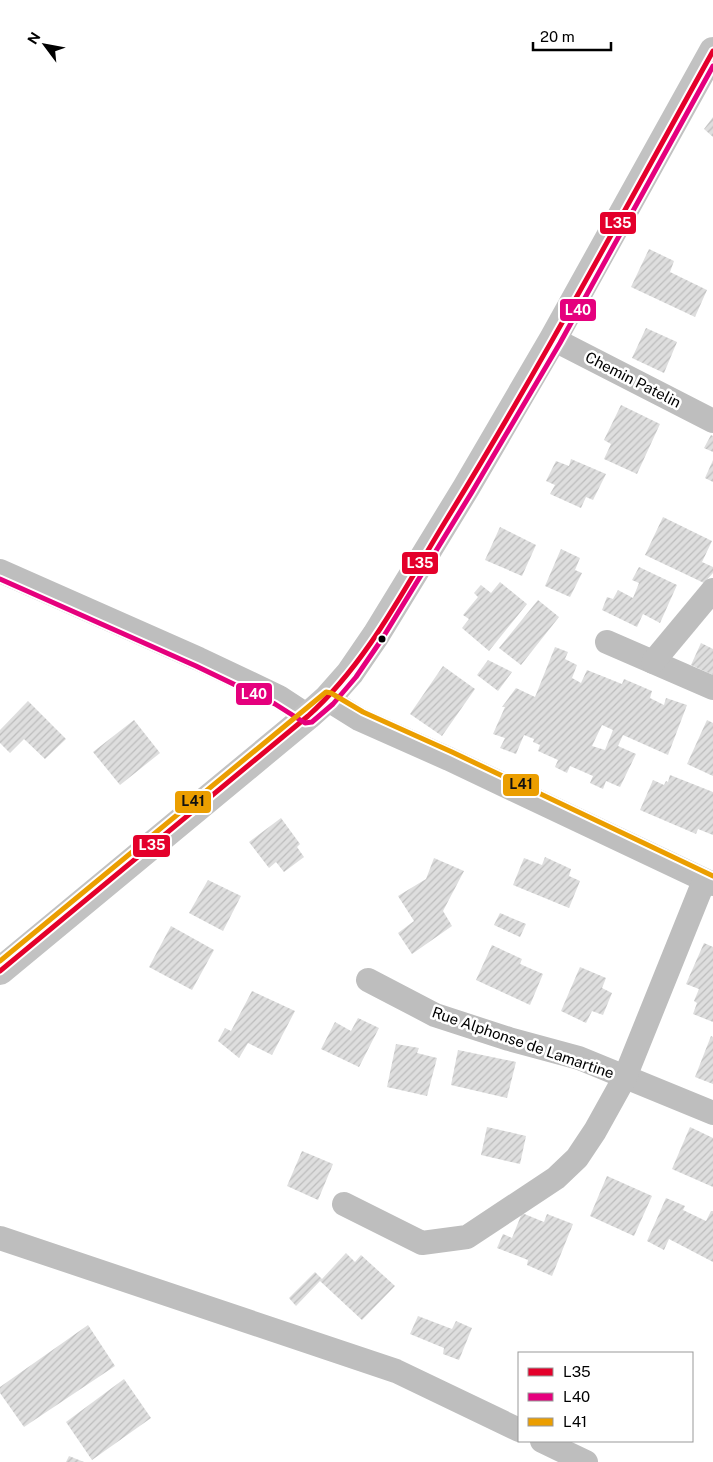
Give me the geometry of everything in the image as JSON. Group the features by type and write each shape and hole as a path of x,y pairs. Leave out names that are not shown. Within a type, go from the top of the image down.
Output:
{"main road":[{"path":"0,970 317,707 350,673 376,635 466,488 553,339 713,52"}],"street":[{"name":"Chemin Patelin","path":"553,339 713,420"},
{"path":"0,571 199,659 278,697 360,719 449,759 708,883"},
{"path":"653,662 713,590"},
{"path":"607,642 713,688"},
{"name":"Rue Alphonse de Lamartine","path":"344,1204 422,1243 467,1237 556,1178 577,1158 595,1131 625,1077 708,883"},
{"name":"Rue Alphonse de Lamartine","path":"368,980 435,1015 509,1040 578,1058 713,1113"},
{"path":"0,1238 396,1370 518,1430"},
{"path":"544,1442 586,1462"}],"building":[{"path":"713,117 713,137 704,129"},
{"path":"649,249 674,261 670,272 707,290 695,317 631,287"},
{"path":"646,328 677,342 664,373 632,358"},
{"path":"621,405 660,424 637,474 604,459 611,444 604,440"},
{"path":"711,435 713,436 713,452 704,448"},
{"path":"571,459 606,474 593,500 586,497 581,508 550,494 555,485 546,481 556,461 569,466"},
{"path":"713,460 713,482 705,478"},
{"path":"663,517 712,541 702,562 713,567 713,573 704,583 645,555"},
{"path":"500,527 536,545 522,576 485,560"},
{"path":"561,549 580,558 575,570 582,573 570,597 545,586"},
{"path":"639,567 677,585 660,623 643,614 637,627 602,610 607,597 613,599 618,590 633,598 639,583 632,580"},
{"path":"500,582 527,604 489,651 462,628 469,619 463,615 478,597 474,593 481,585 491,593"},
{"path":"538,600 559,617 521,665 499,648"},
{"path":"701,643 713,649 713,675 691,665"},
{"path":"555,647 568,652 565,659 577,665 572,678 581,683 587,670 622,684 624,679 652,691 650,698 664,705 666,698 687,705 668,755 623,735 618,746 636,754 620,787 606,781 603,789 590,783 593,776 570,766 567,773 555,767 558,760 538,751 540,745 533,742 534,739 524,735 516,754 500,748 505,738 493,734 505,707 502,707 516,688 535,697","holes":["602,725 613,730 605,750 592,746"]},
{"path":"488,660 512,672 498,691 477,675"},
{"path":"443,666 475,689 442,736 410,714"},
{"path":"28,701 66,739 45,759 24,739 10,753 0,743 0,730"},
{"path":"134,720 160,753 120,785 93,752"},
{"path":"707,720 713,723 713,776 687,764"},
{"path":"670,775 713,792 713,835 698,829 696,834 640,810 653,780 664,785 666,781 668,782"},
{"path":"281,818 300,844 297,847 304,857 284,872 276,862 269,868 249,842"},
{"path":"545,857 571,869 569,876 580,881 569,908 513,885 524,858 542,865"},
{"path":"434,858 464,871 443,911 452,926 412,954 398,933 414,921 398,896 426,879"},
{"path":"208,880 241,896 223,931 189,913"},
{"path":"500,913 526,924 520,937 494,925"},
{"path":"171,926 214,950 192,990 149,967"},
{"path":"704,943 713,947 713,1022 693,1014 697,1003 694,1001 699,989 686,984"},
{"path":"492,945 522,959 520,964 543,974 530,1005 476,980"},
{"path":"580,967 606,978 602,988 612,993 603,1015 592,1011 586,1023 561,1011"},
{"path":"252,991 295,1011 272,1055 248,1043 239,1058 218,1041 225,1028 231,1031"},
{"path":"358,1018 379,1028 359,1067 321,1049 335,1022 351,1031"},
{"path":"711,1036 713,1037 713,1084 695,1077"},
{"path":"396,1044 419,1048 417,1053 437,1058 427,1096 387,1087"},
{"path":"458,1050 516,1062 507,1098 451,1085"},
{"path":"487,1127 526,1136 520,1164 481,1155"},
{"path":"690,1127 713,1138 713,1187 672,1169"},
{"path":"302,1151 333,1164 318,1200 287,1186"},
{"path":"607,1176 652,1196 634,1236 590,1216"},
{"path":"666,1198 685,1206 683,1210 706,1221 711,1211 713,1211 713,1262 669,1239 664,1250 647,1241"},
{"path":"522,1213 544,1222 547,1214 573,1224 552,1276 527,1265 528,1260 497,1248 503,1234 512,1238"},
{"path":"346,1253 355,1262 361,1255 395,1286 362,1320 320,1281 296,1306 289,1298 315,1272 322,1279"},
{"path":"418,1316 452,1329 456,1321 472,1328 459,1360 443,1354 444,1348 410,1334"},
{"path":"88,1325 115,1366 24,1427 0,1393 0,1387"},
{"path":"124,1379 151,1418 92,1460 66,1422"},
{"path":"69,1456 84,1462 66,1462"}],"transit line":[{"name":"L35","path":"0,971 308,716 349,673 399,599 515,406 713,51"},
{"name":"L40","path":"0,579 196,666 275,704 305,723 312,722 333,704 356,677 382,639 472,492 560,343 713,66"},
{"name":"L41","path":"0,961 326,692 363,712 452,752 713,876"}]}
